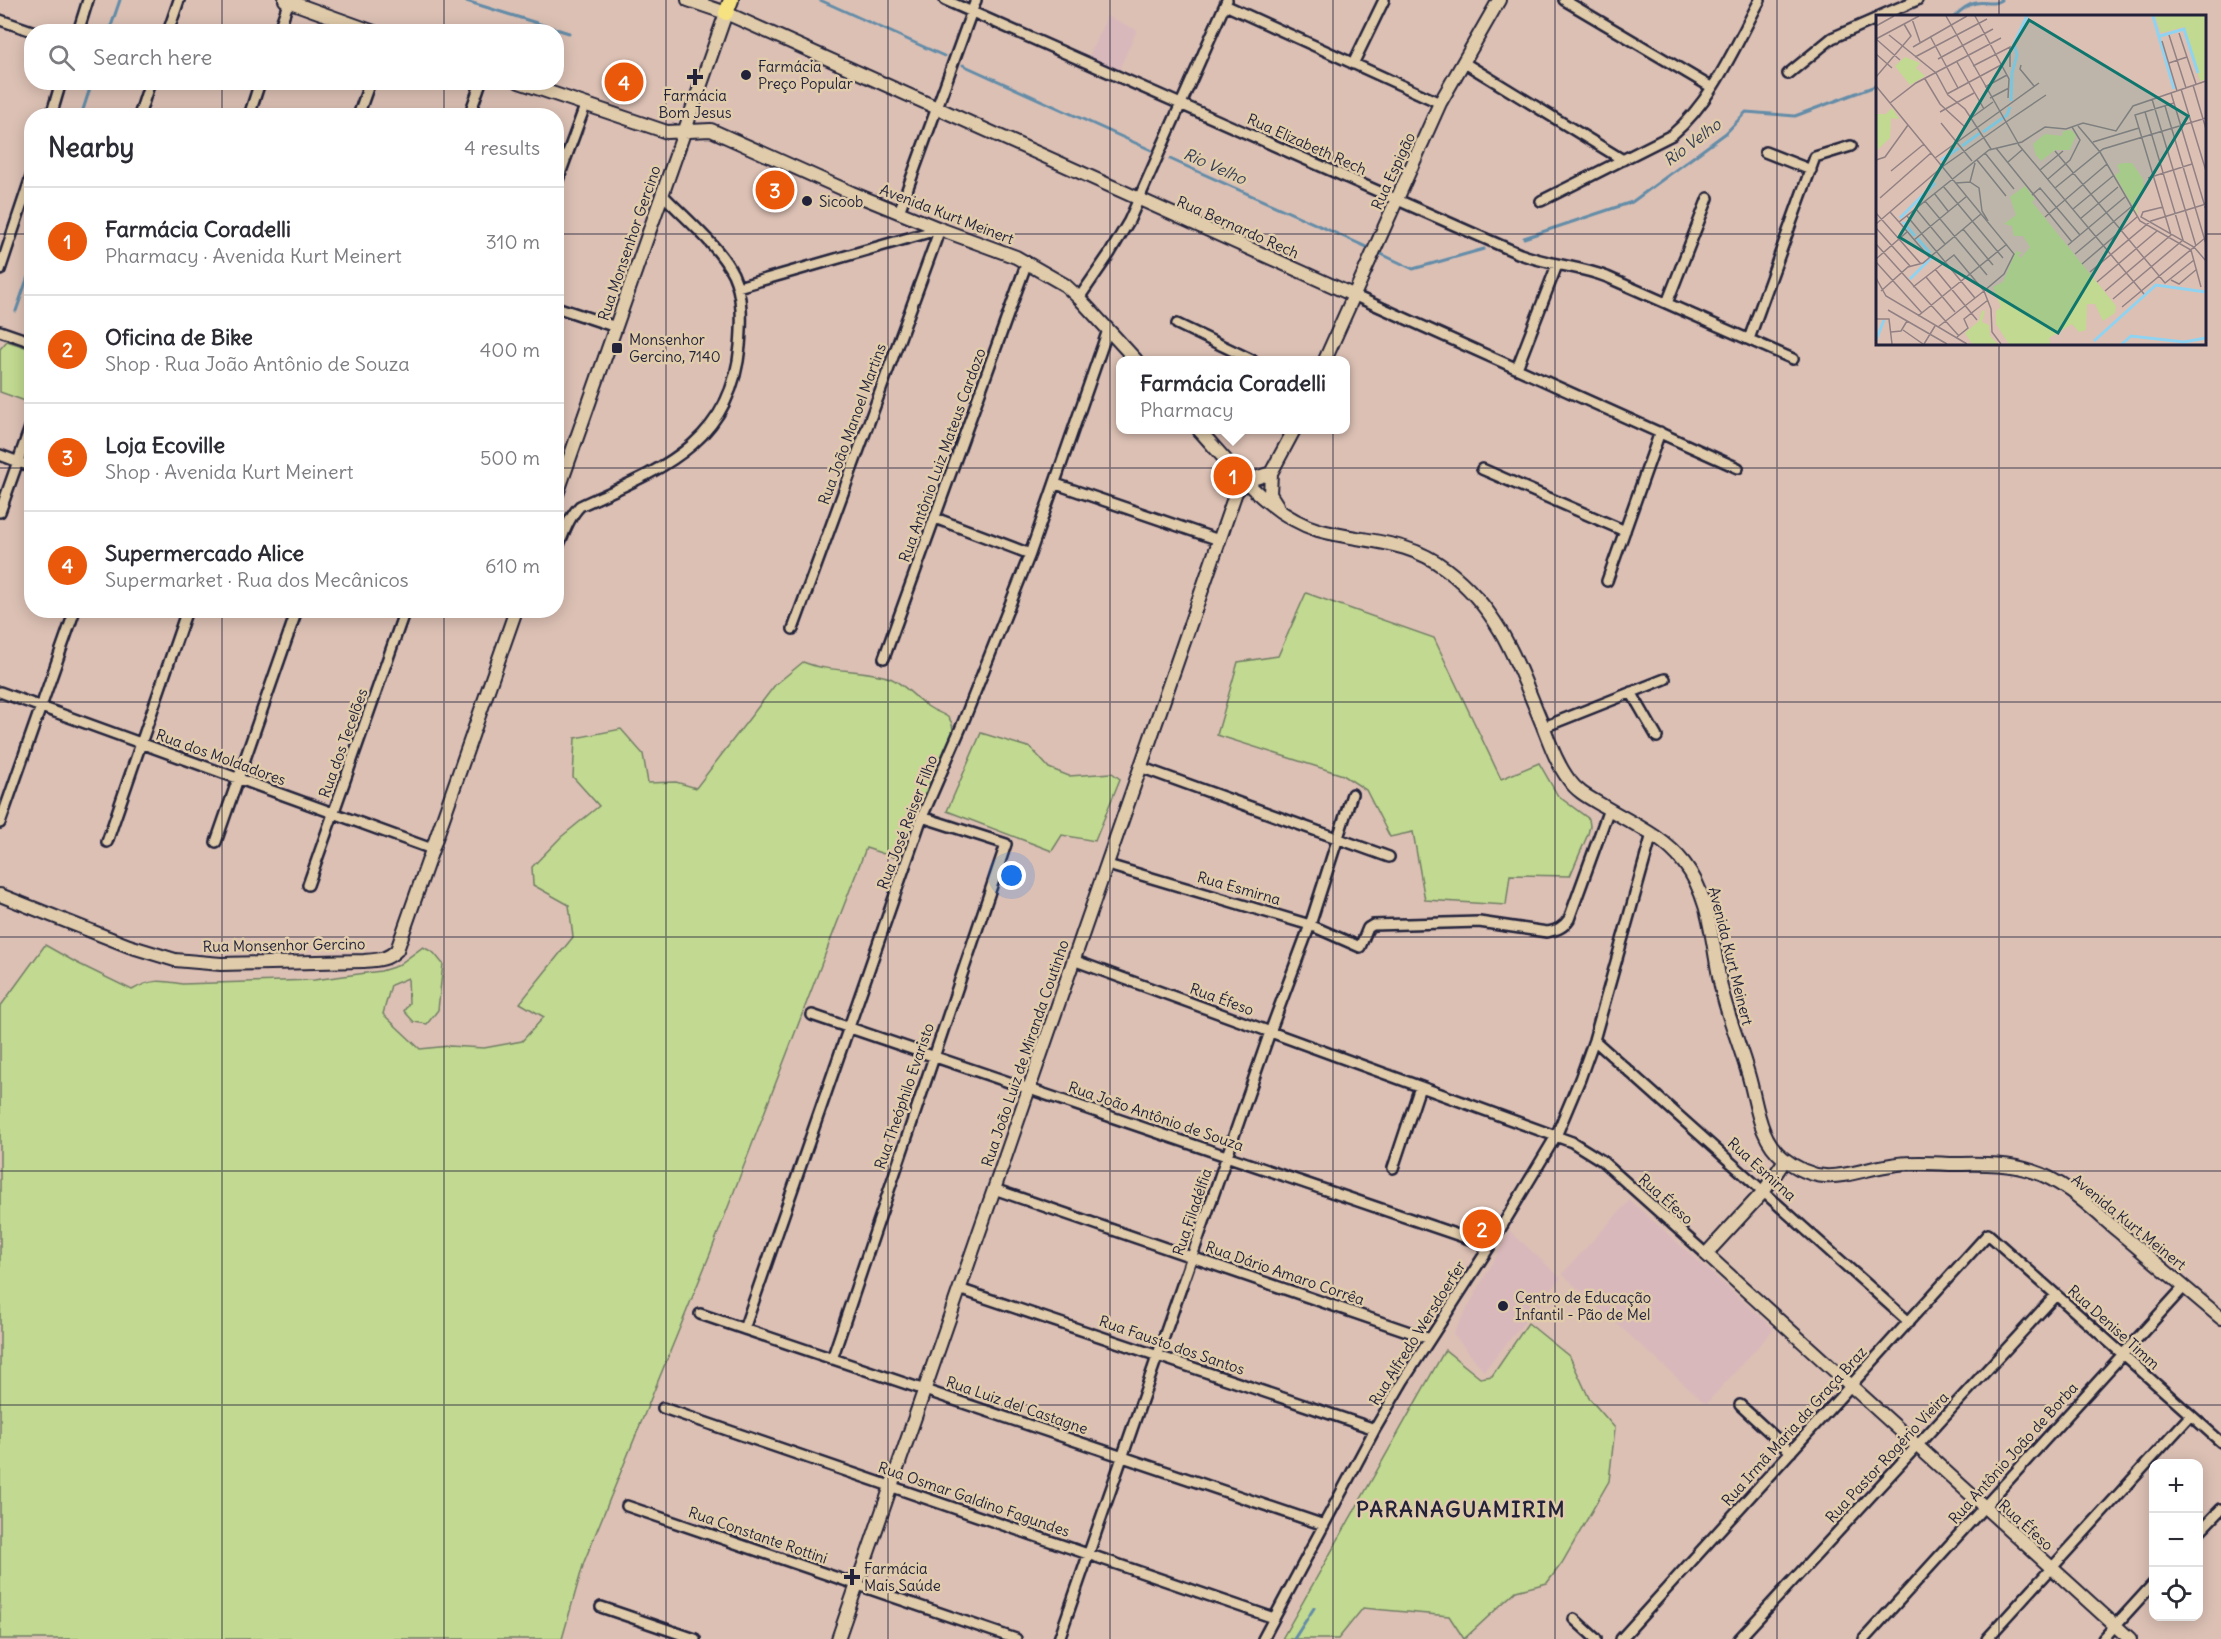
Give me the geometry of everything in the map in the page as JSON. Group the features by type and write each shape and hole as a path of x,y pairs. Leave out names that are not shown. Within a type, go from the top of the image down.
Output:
{"main road":[{"name":"Rua Bernardo Rech","path":"688,0 729,6 937,108 1353,295"},
{"name":"Rua Espigão","path":"1327,356 1440,103 1499,0"},
{"path":"287,1 352,24"},
{"name":"Rua Monsenhor Gercino","path":"564,474 729,6"},
{"name":"Avenida Kurt Meinert","path":"541,90 667,132 711,130 898,212 994,247 1052,276 1079,298 1132,356"},
{"path":"1204,434 1246,481 1271,472"},
{"path":"1280,510 1270,494 1271,472 1291,434"},
{"name":"Avenida Kurt Meinert","path":"1246,481 1280,510 1295,520 1319,530 1387,542 1419,552 1452,573 1487,609 1507,639 1569,780 1584,795 1652,834 1679,857 1690,872 1700,891 1706,911 1726,1007 1749,1077 1760,1120 1770,1145 1785,1160 1813,1174 1835,1177 1897,1164 1914,1163 2014,1166 2034,1171 2071,1191 2221,1318"},
{"name":"Rua João Luiz de Miranda Coutinho","path":"838,1639 1073,960 1108,866 1219,540 1236,492 1246,481"},
{"name":"Rua Monsenhor Gercino","path":"0,895 129,946 175,960 221,964 381,960 390,957 397,950 513,618"},
{"path":"1706,1254 1764,1191 1785,1160"},
{"name":"Rua Éfeso","path":"1706,1254 2130,1639"}],"street":[{"path":"80,24 88,0"},
{"path":"171,24 179,0"},
{"name":"Rua Elizabeth Rech","path":"945,0 1520,254 1557,265 1595,272 1793,359"},
{"path":"898,212 976,0"},
{"path":"1353,64 1384,0"},
{"path":"1564,0 1711,87"},
{"path":"1541,201 1672,135 1691,118 1761,0"},
{"path":"1883,15 1917,0"},
{"path":"280,24 287,1"},
{"path":"1079,298 1119,239 1140,199 1226,3 1440,103"},
{"path":"1788,75 1832,38 1876,18"},
{"path":"0,20 24,28"},
{"path":"1463,62 1623,160"},
{"path":"53,108 59,90"},
{"path":"142,108 147,90"},
{"path":"252,108 257,90"},
{"path":"361,108 367,90"},
{"path":"473,108 478,90"},
{"path":"564,163 585,106"},
{"path":"1749,339 1815,157 1851,146"},
{"path":"1765,152 1810,170"},
{"path":"564,533 574,512 580,506 651,474 688,450 716,417 732,390 739,361 741,317 738,287 731,271 715,249 663,195"},
{"path":"0,270 24,198"},
{"path":"1667,303 1708,198"},
{"path":"738,287 940,229"},
{"name":"Rua João Manoel Martins","path":"793,629 940,229"},
{"name":"Rua Antônio Luiz Mateus Cardozo","path":"884,658 1027,262"},
{"path":"1517,368 1557,265"},
{"name":"Rua Bernardo Rech","path":"1353,295 1738,468"},
{"path":"564,310 616,327"},
{"path":"1177,324 1244,356"},
{"name":"Rua José Reiser Filho","path":"744,1329 922,817 962,725 1030,554 1108,330"},
{"path":"0,331 24,339"},
{"path":"1607,581 1660,432"},
{"path":"0,512 24,445"},
{"path":"0,455 24,464"},
{"path":"1482,469 1625,531"},
{"path":"1056,484 1219,540"},
{"path":"935,518 1030,554"},
{"path":"0,823 72,618"},
{"path":"107,842 184,618"},
{"path":"216,842 294,618"},
{"name":"Rua dos Tecelões","path":"308,885 402,618"},
{"path":"1544,727 1665,679"},
{"name":"Rua dos Moldadores","path":"0,692 432,849"},
{"path":"1632,692 1657,737"},
{"path":"1140,767 1389,857"},
{"name":"Rua Filadélfia","path":"1059,1639 1270,1032 1310,925 1353,794"},
{"name":"Rua Esmirna","path":"1108,866 1310,925 1359,947 1368,928 1373,925 1479,922 1547,932 1564,926 1569,919 1609,809"},
{"name":"Rua Theóphilo Evaristo","path":"832,1359 1006,844 922,817"},
{"name":"Rua Alfredo Wersdoerfer","path":"1263,1639 1375,1429 1556,1136 1594,1040 1652,834"},
{"name":"Rua Éfeso","path":"1073,960 1556,1136 1587,1150 1706,1254"},
{"name":"Rua João Antônio de Souza","path":"812,1015 1490,1246"},
{"name":"Rua Esmirna","path":"1594,1040 1909,1322"},
{"path":"1393,1168 1420,1087"},
{"name":"Rua Dário Amaro Corrêa","path":"994,1189 1430,1339"},
{"name":"Rua Irmã Maria da Graça Braz","path":"1621,1639 1988,1234"},
{"name":"Rua Denise Timm","path":"1988,1234 2221,1442"},
{"name":"Rua Antônio João de Borba","path":"1864,1639 2184,1287"},
{"name":"Rua Fausto dos Santos","path":"959,1289 1375,1429"},
{"name":"Rua Pastor Rogério Vieira","path":"1739,1639 2056,1295"},
{"name":"Rua Luiz del Castagne","path":"700,1314 1324,1525"},
{"path":"1740,1405 1791,1452"},
{"name":"Rua Osmar Galdino Fagundes","path":"663,1408 1274,1618"},
{"path":"1988,1639 2191,1415"},
{"name":"Rua Constante Rottini","path":"627,1506 1016,1639"},
{"path":"2203,1529 2221,1509"},
{"path":"2103,1639 2149,1589"},
{"path":"601,1607 695,1639"},
{"path":"1574,1619 1596,1639"}],"shaded area":[{"path":"1107,16 1137,30 1119,70 1089,56"},
{"path":"1630,1200 1774,1329 1706,1404 1562,1274"},
{"name":"Centro de Educação Infantil - Pão de Mel","path":"1510,1231 1561,1278 1484,1371 1453,1334"}],"green space":[{"path":"7,341 24,347 24,401 0,392 0,349"},
{"path":"1306,593 1434,638 1501,779 1539,763 1558,796 1589,819 1588,834 1570,876 1510,875 1506,905 1425,900 1413,832 1390,837 1366,790 1343,775 1217,735 1238,662 1278,656"},
{"path":"803,662 824,668 890,678 900,683 927,706 945,715 951,721 953,733 899,859 866,848 710,1254 584,1562 562,1639 0,1639 0,1007 45,945 132,990 156,981 182,984 314,980 381,971 397,966 423,947 434,953 443,964 438,1010 427,1024 414,1022 404,1011 409,1003 408,978 391,985 383,1014 420,1049 449,1046 484,1048 522,1041 544,1017 520,1003 573,937 569,905 533,885 532,867 561,837 599,806 573,777 575,738 621,729 643,754 648,783 676,782 696,788 775,685"},
{"path":"981,733 1031,748 1049,768 1069,776 1112,773 1120,779 1095,841 1062,835 1052,851 947,811"},
{"path":"1528,1323 1570,1357 1589,1398 1615,1428 1609,1481 1562,1563 1547,1583 1516,1591 1464,1639 1449,1616 1363,1608 1338,1639 1282,1639 1445,1350 1480,1378 1492,1376"}],"waterway":[{"name":"Rio Velho","path":"112,24 120,0"},
{"name":"Rio Velho","path":"463,0 540,24"},
{"name":"Rio Velho","path":"820,0 944,56"},
{"name":"Rio Velho","path":"1956,15 1973,4 1995,3 2001,0"},
{"name":"Rio Velho","path":"564,31 569,33"},
{"name":"Rio Velho","path":"963,65 1151,150"},
{"name":"Rio Velho","path":"1524,238 1632,202 1726,133 1746,112 1795,116 1876,86"},
{"name":"Rio Velho","path":"84,108 89,90"},
{"name":"Rio Velho","path":"1170,159 1371,249"},
{"name":"Rio Velho","path":"1377,252 1413,269 1484,249"},
{"name":"Rio Velho","path":"16,311 24,288"},
{"path":"1294,1639 1314,1608"}],"place":[{"name":"Farmácia Preço Popular","path":"746,75"},
{"name":"Farmácia Bom Jesus","path":"695,77"},
{"name":"Supermercado Alice","path":"624,82"},
{"name":"Loja Ecoville","path":"775,190"},
{"name":"Sicoob","path":"807,201"},
{"name":"Monsenhor Gercino, 7140","path":"617,348"},
{"name":"Farmácia Coradelli","path":"1233,476"},
{"name":"Oficina de Bike","path":"1482,1229"},
{"name":"Centro de Educação Infantil - Pão de Mel","path":"1503,1306"},
{"name":"Farmácia Mais Saúde","path":"852,1577"}],"district":[{"name":"PARANAGUAMIRIM","path":"1461,1509"}]}
